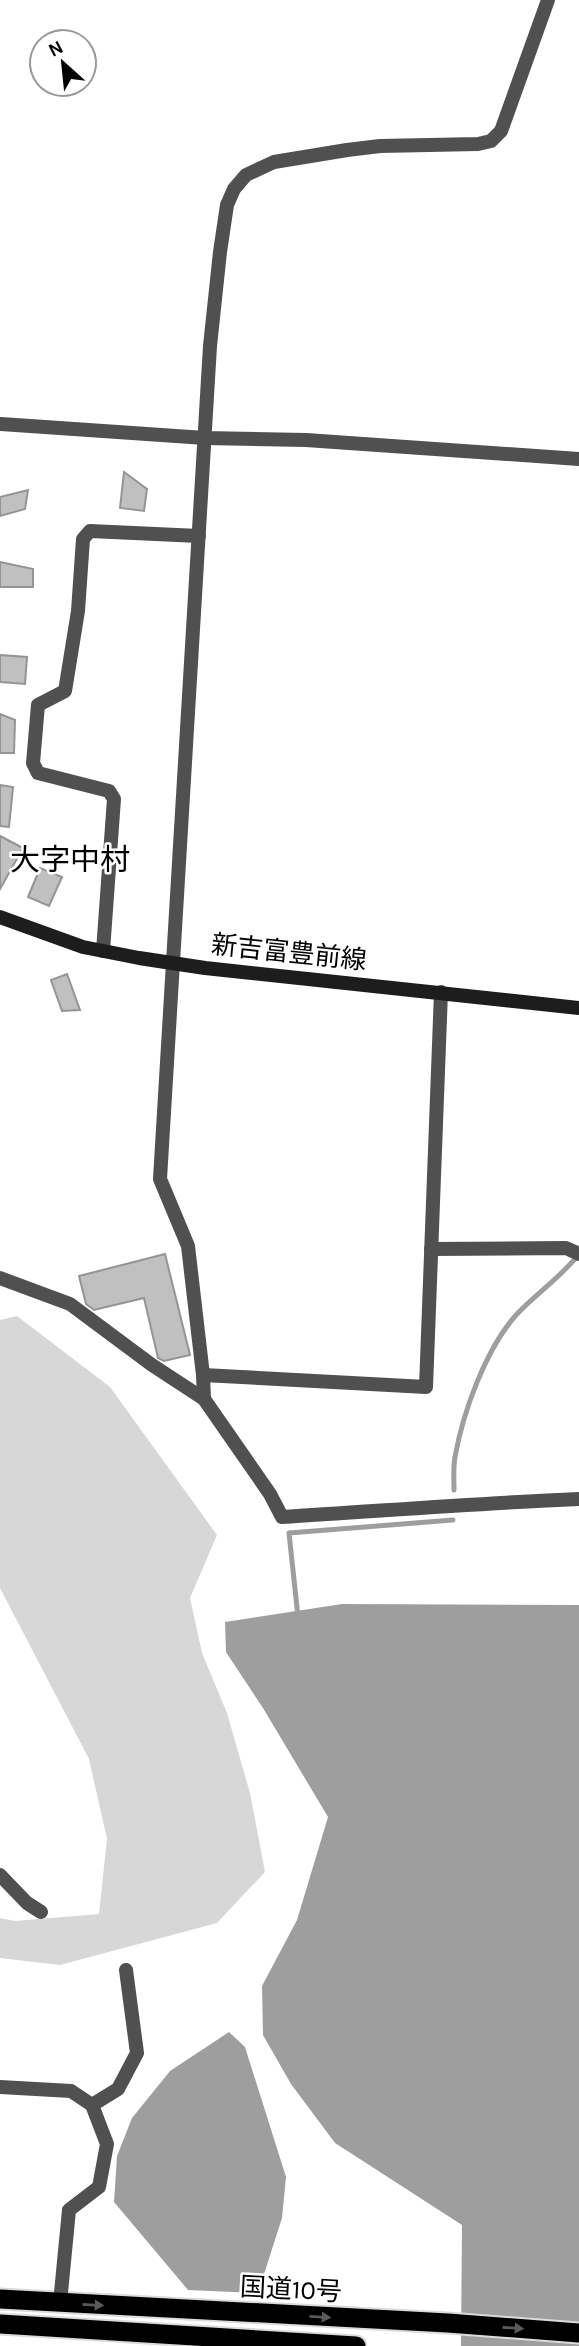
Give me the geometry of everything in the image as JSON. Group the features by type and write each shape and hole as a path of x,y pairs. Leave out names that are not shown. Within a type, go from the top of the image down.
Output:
{"highway":[{"name":"国道10号","path":"0,2299 448,2323 579,2333"},
{"name":"国道10号","path":"0,2324 356,2346"}],"main road":[{"name":"新吉富豊前線","path":"0,917 83,947 139,958 205,968 579,1008"}],"street":[{"path":"204,1399 188,1245 160,1178 210,346 228,205 234,189 246,175 260,167 302,156 380,146 478,144 491,141 501,131 548,0"},
{"path":"0,431 0,423 205,438 306,440 579,459"},
{"path":"103,951 114,799 109,791 38,772 33,763 38,705 65,691 78,611 83,539 90,530 199,537"},
{"path":"203,1375 426,1387 441,992"},
{"path":"431,1249 566,1248 579,1254"},
{"path":"0,1279 70,1304 142,1359 204,1399 270,1494 282,1517 429,1508 462,1503 579,1499"},
{"path":"0,1875 27,1903 41,1912"},
{"path":"92,2105 118,2089 137,2053 127,1969"},
{"path":"0,2087 72,2091 92,2105 107,2144 99,2186 69,2210 60,2303"}],"shaded area":[{"path":"17,1316 110,1387 217,1535 190,1598 202,1653 227,1713 250,1793 265,1872 217,1923 60,1965 0,1958 0,1918 15,1921 99,1914 107,1839 89,1759 0,1588 0,1320"},
{"path":"342,1604 579,1605 579,2346 461,2346 462,2225 335,2143 291,2084 263,2035 262,1986 297,1920 328,1817 226,1652 225,1622"},
{"path":"229,2032 245,2047 286,2177 282,2218 258,2293 188,2290 114,2202 117,2156 132,2118 170,2071"}],"building":[{"path":"124,472 147,489 144,511 120,508"},
{"path":"28,490 25,509 0,516 0,497"},
{"path":"0,562 33,569 33,587 0,587"},
{"path":"0,655 27,657 25,684 0,682"},
{"path":"0,714 15,720 14,753 0,753"},
{"path":"0,785 13,787 9,827 0,826"},
{"path":"0,836 23,848 0,889"},
{"path":"40,868 62,877 49,906 28,897"},
{"path":"67,974 80,1010 62,1011 51,980"},
{"path":"165,1254 190,1355 164,1361 158,1358 144,1298 94,1310 86,1304 79,1276"}],"waterway":[{"path":"454,1490 454,1461 464,1420 477,1381 495,1344 517,1314 579,1254"},
{"path":"298,1617 289,1533 453,1520"}],"district":[{"name":"大字中村","path":"70,860"}]}
